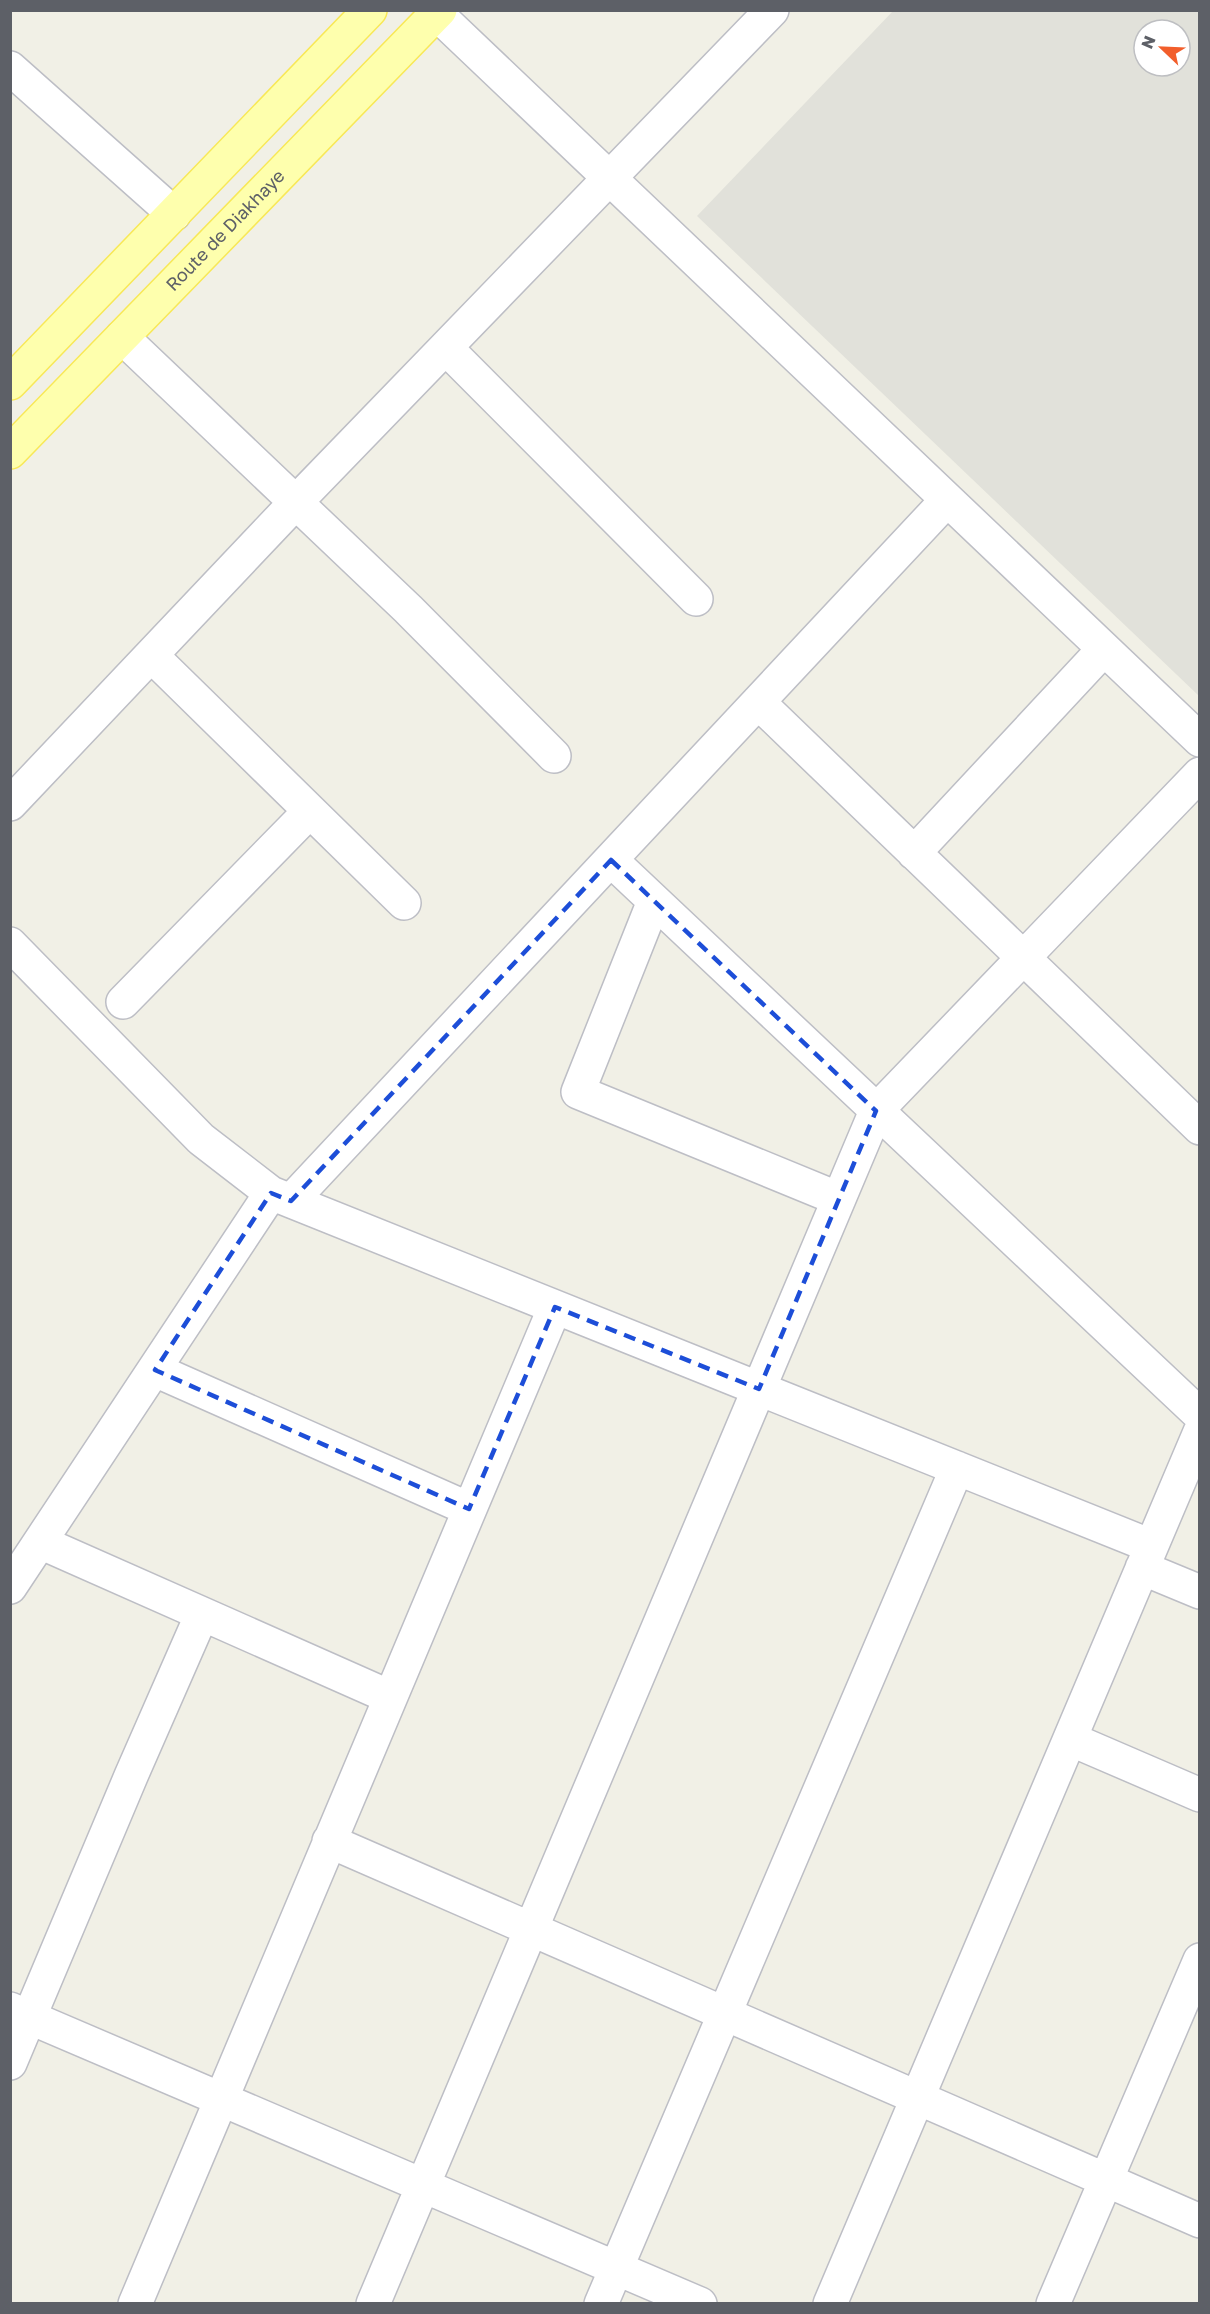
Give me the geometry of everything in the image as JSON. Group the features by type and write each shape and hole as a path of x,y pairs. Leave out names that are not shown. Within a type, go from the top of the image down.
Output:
{"main road":[{"path":"10,383 370,10"},
{"name":"Route de Diakhaye","path":"10,452 438,12"}],"street":[{"path":"10,804 296,502 772,10"},
{"path":"438,12 610,179 1200,740"},
{"path":"10,68 174,214"},
{"path":"122,337 408,609 554,756"},
{"path":"446,348 696,599"},
{"path":"10,1587 154,1370 281,1197 611,860 947,500"},
{"path":"914,853 1104,649"},
{"path":"152,656 404,903"},
{"path":"758,702 1200,1128"},
{"path":"373,2304 876,1111 1022,956 1200,774"},
{"path":"123,1002 310,811"},
{"path":"611,860 1200,1415"},
{"path":"654,901 578,1092 839,1199"},
{"path":"10,944 201,1139 281,1197 957,1468 1147,1557 1200,1592"},
{"path":"135,2304 555,1306"},
{"path":"154,1370 470,1509"},
{"path":"830,2304 1200,1432"},
{"path":"601,2304 957,1468"},
{"path":"40,1542 390,1697"},
{"path":"10,2063 20,2013 131,1776 202,1614"},
{"path":"1070,1738 1200,1795"},
{"path":"329,1841 1200,2221"},
{"path":"1053,2304 1200,1960"},
{"path":"20,2013 700,2304"}],"highlighted area":[{"path":"611,860 876,1111 759,1389 555,1307 469,1509 155,1370 271,1193 291,1201"}],"shaded area":[{"path":"893,11 1199,11 1199,696 697,216"}]}
